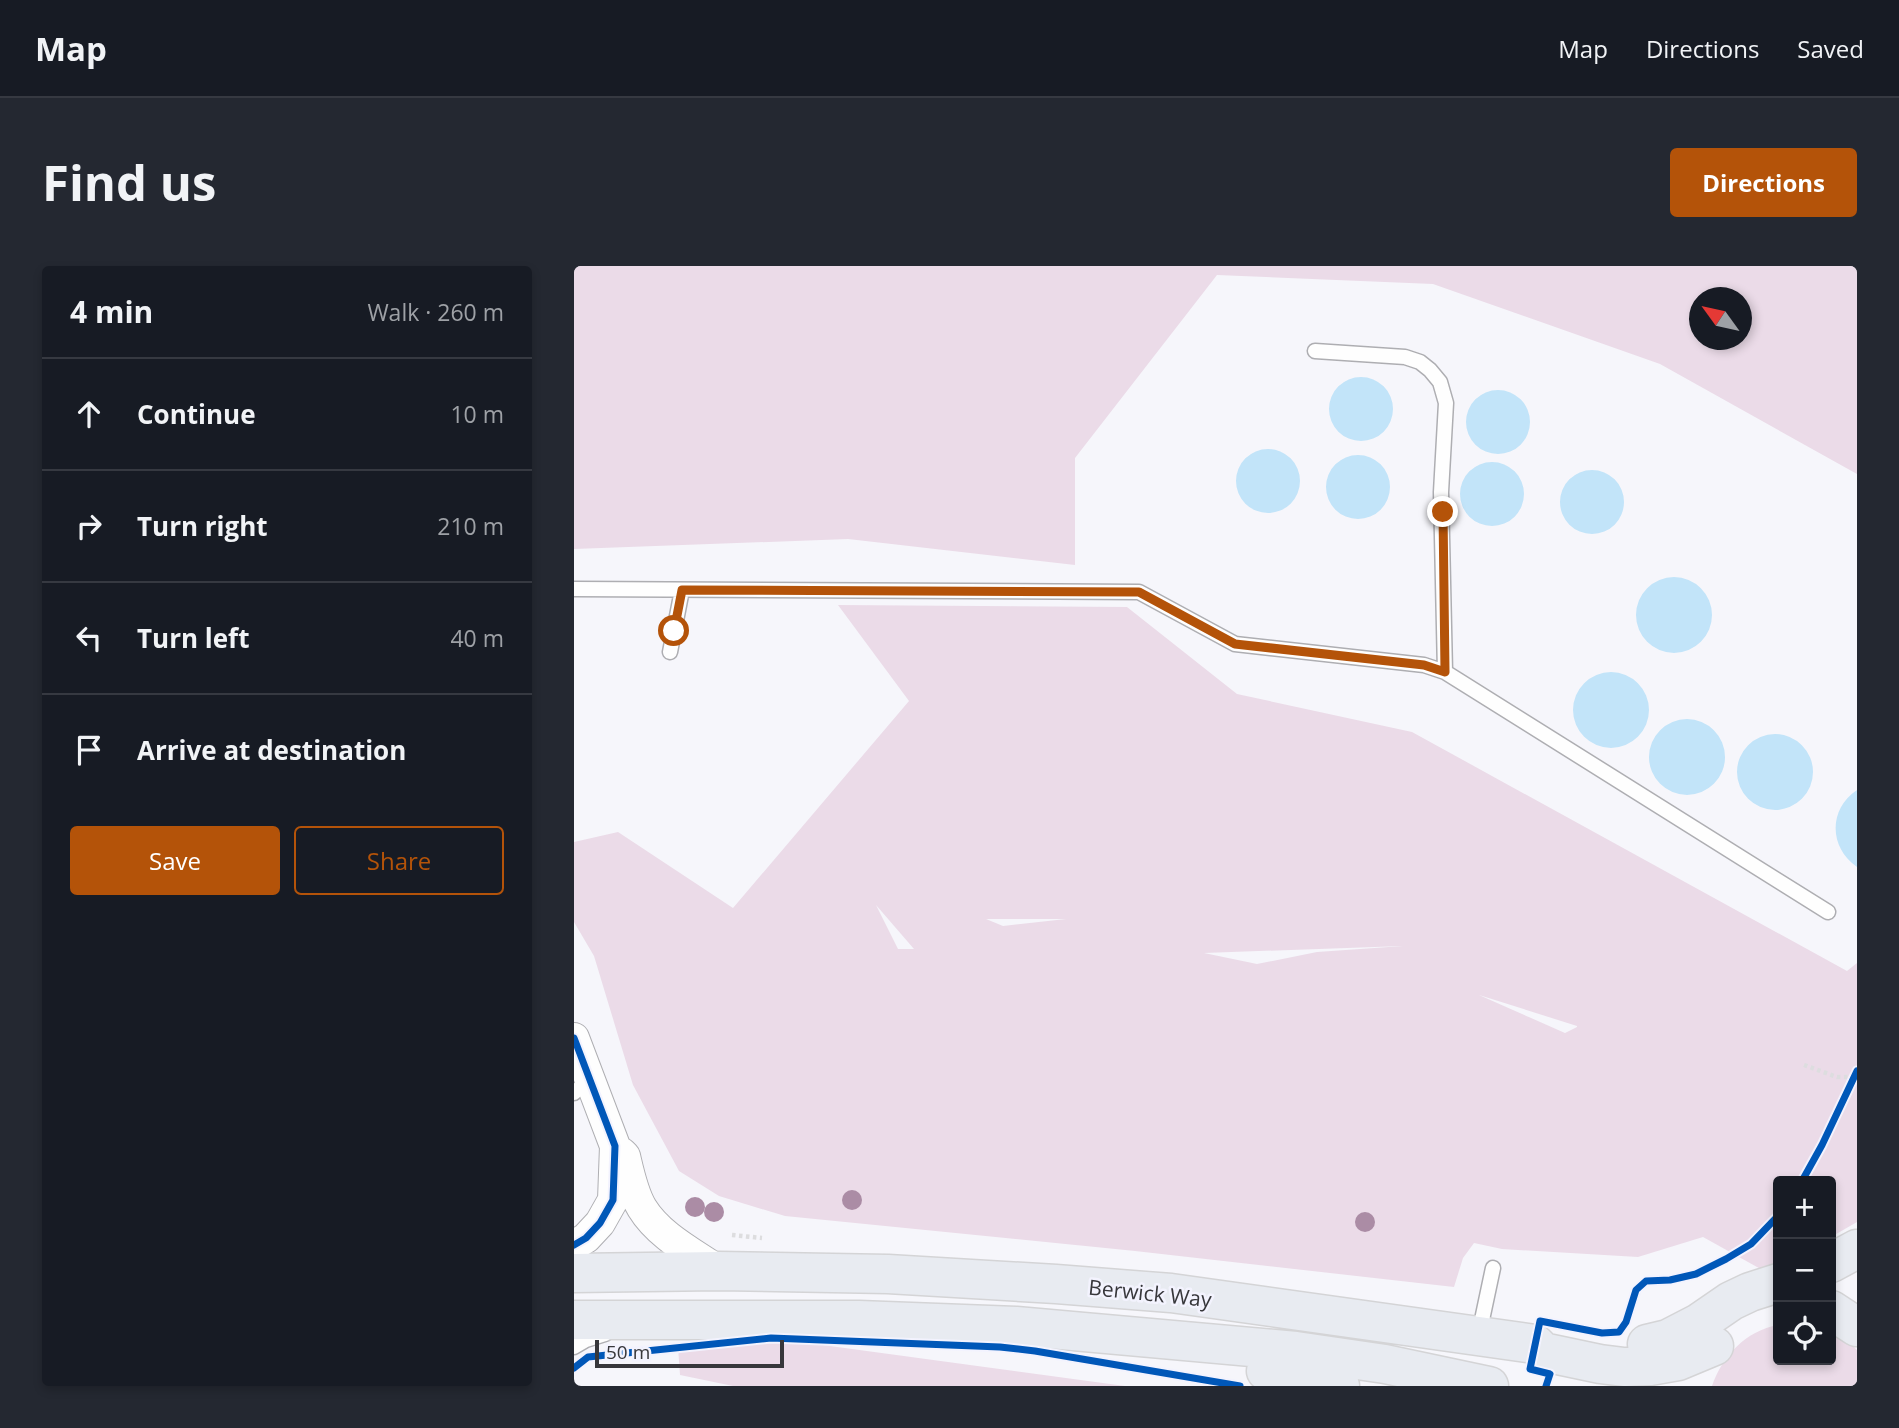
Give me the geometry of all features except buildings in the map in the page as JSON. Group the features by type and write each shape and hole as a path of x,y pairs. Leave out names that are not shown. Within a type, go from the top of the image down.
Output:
{"main road":[{"path":"1836,1260 1857,1249"},
{"name":"Berwick Way","path":"574,1273 719,1271 888,1274 1132,1290 1247,1303 1535,1344 1543,1352 1624,1367 1678,1361 1714,1346"},
{"path":"1836,1286 1857,1276"},
{"path":"1535,1344 1545,1339 1605,1348 1638,1346 1668,1339 1699,1323 1731,1301 1773,1285"},
{"path":"1696,1386 1703,1365 1714,1346 1738,1325 1773,1311"},
{"path":"1836,1313 1857,1327"},
{"name":"Berwick Way","path":"574,1320 859,1320 1016,1326 1329,1356 1385,1364 1489,1386"},
{"path":"1070,1331 1340,1386"}],"street":[{"path":"575,1042 582,1085 615,1146 625,1156 637,1197 648,1215 678,1244 719,1271"},
{"path":"574,1245 586,1238 600,1223 613,1200 615,1146"}],"lane":[{"path":"1315,351 1405,357 1420,362 1440,382 1446,403 1441,492 1445,672"},
{"path":"574,589 1139,592 1235,644 1424,665 1445,672 1828,912"},
{"path":"670,652 682,590"},
{"path":"1478,1336 1493,1268"},
{"path":"574,1347 586,1340 650,1320"}],"path":[{"path":"1804,1065 1837,1077 1855,1074"},
{"path":"1848,1088 1855,1074"}],"shaded area":[{"path":"574,266 1857,266 1857,474 1660,364 1433,284 1217,275 1075,458 1075,565 848,539 574,549"},
{"path":"838,605 1127,607 1237,694 1412,732 1847,971 1857,963 1857,1222 1836,1234 1836,1176 1773,1176 1773,1268 1766,1272 1703,1237 1638,1257 1502,1249 1474,1243 1463,1258 1454,1287 1135,1251 785,1216 719,1196 679,1171 633,1085 594,956 574,922 574,842 618,832 733,908 909,701","holes":["876,905 914,949 898,949","986,919 1066,919 1003,926","1403,946 1317,952 1257,964 1204,953","1479,995 1577,1026 1577,1027 1565,1033"]},
{"path":"1773,1326 1773,1365 1836,1365 1836,1334 1845,1338 1857,1350 1857,1386 1712,1386 1722,1364 1737,1346"},
{"path":"771,1338 1125,1386 733,1386 680,1375 678,1347"}],"water":[{"path":"1355,377 1367,377 1384,386 1391,397 1391,421 1384,432 1367,441 1355,441 1343,436 1334,427 1329,415 1329,403 1334,391 1343,382"},
{"path":"1492,390 1504,390 1521,399 1528,410 1528,434 1521,445 1504,454 1492,454 1480,449 1471,440 1466,428 1466,416 1471,404 1480,395"},
{"path":"1262,449 1274,449 1291,458 1298,469 1298,493 1291,504 1274,513 1262,513 1250,508 1241,499 1236,487 1236,475 1241,463 1250,454"},
{"path":"1352,455 1364,455 1381,464 1388,475 1388,499 1381,510 1364,519 1352,519 1340,514 1331,505 1326,493 1326,481 1331,469 1340,460"},
{"path":"1486,462 1498,462 1515,471 1522,482 1522,506 1515,517 1498,526 1486,526 1474,521 1465,512 1460,500 1460,488 1465,476 1474,467"},
{"path":"1586,470 1598,470 1615,479 1622,490 1622,514 1615,525 1598,534 1586,534 1574,529 1565,520 1560,508 1560,496 1565,484 1574,475"},
{"path":"1674,577 1688,580 1701,588 1709,601 1712,615 1709,629 1701,642 1688,650 1674,653 1660,650 1647,642 1639,629 1636,615 1639,601 1647,588 1660,580"},
{"path":"1611,672 1625,675 1638,683 1646,696 1649,710 1646,724 1638,737 1625,745 1611,748 1597,745 1584,737 1576,724 1573,710 1576,696 1584,683 1597,675"},
{"path":"1687,719 1701,722 1714,730 1722,743 1725,757 1722,771 1714,784 1701,792 1687,795 1673,792 1660,784 1652,771 1649,757 1652,743 1660,730 1673,722"},
{"path":"1775,734 1789,737 1802,745 1810,758 1813,772 1810,786 1802,799 1789,807 1775,810 1761,807 1748,799 1740,786 1737,772 1740,758 1748,745 1761,737"},
{"path":"1857,790 1857,867 1841,850 1836,828 1841,807"}],"cycle path":[{"path":"574,1038 615,1146 613,1200 600,1223 586,1238 574,1245"},
{"path":"1805,1176 1857,1071"},
{"path":"1546,1386 1550,1374 1530,1369 1540,1321 1602,1333 1619,1332 1626,1322 1636,1290 1646,1281 1670,1280 1696,1274 1751,1244 1773,1221"},
{"path":"574,1368 588,1357 771,1338 1000,1347 1240,1386"}],"route":[{"path":"674,631 682,590 1139,592 1235,644 1424,665 1445,672 1443,512"}]}
